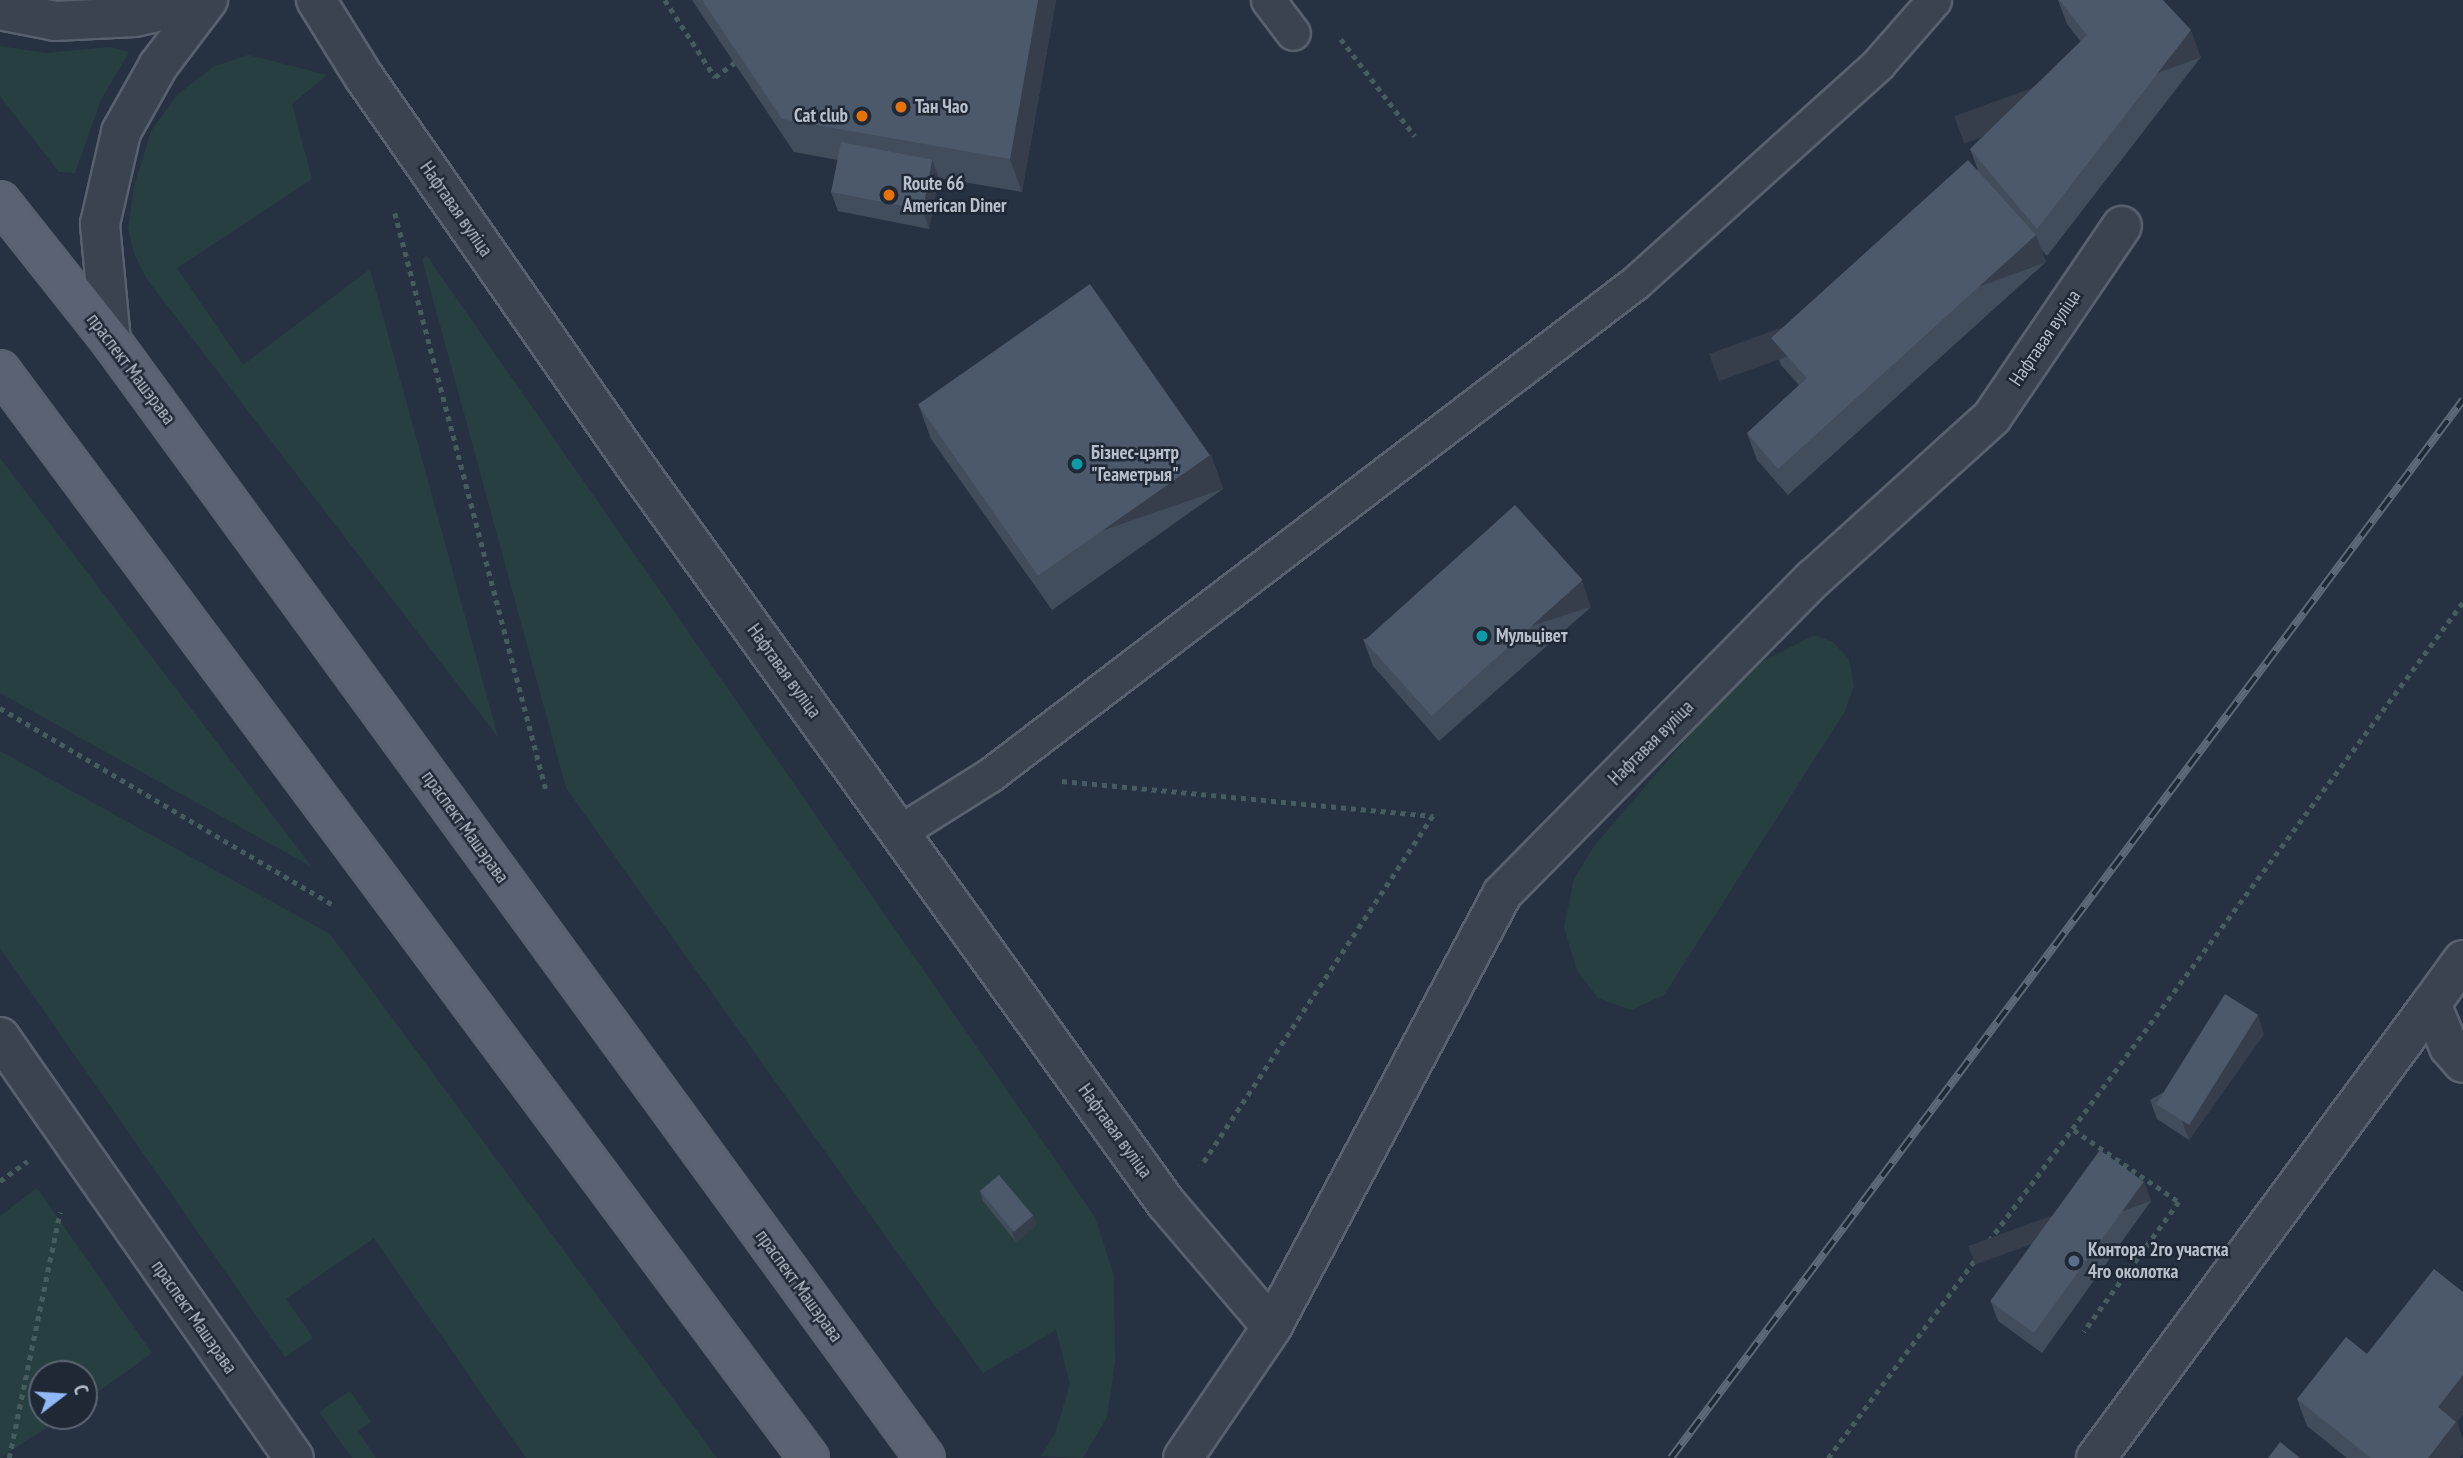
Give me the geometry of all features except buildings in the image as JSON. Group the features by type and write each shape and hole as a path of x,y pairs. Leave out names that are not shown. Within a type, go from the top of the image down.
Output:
{"main road":[{"name":"праспект Машэрава","path":"0,201 111,341 925,1458"},
{"path":"0,370 809,1458"}],"street":[{"name":"Нафтавая вуліца","path":"316,0 372,88 639,471 1167,1203 1272,1327"},
{"path":"0,10 68,20 135,18 207,1"},
{"path":"111,341 100,224 121,132 158,66 207,1"},
{"name":"Нафтавая вуліца","path":"1183,1458 1272,1327 1502,894 1813,579 1992,417 2122,226"},
{"path":"2096,1458 2463,960"},
{"path":"2431,1004 2449,1047 2463,1063"},
{"name":"праспект Машэрава","path":"0,1037 294,1458"}],"lane":[{"path":"1268,0 1293,33"},
{"path":"901,831 990,775 1635,283 1878,64 1934,0"}],"path":[{"path":"665,0 715,77 734,63"},
{"path":"1335,31 1415,136"},
{"path":"392,202 547,790"},
{"path":"1828,1458 2074,1130 2463,602"},
{"path":"0,708 333,905"},
{"path":"990,775 1433,816 1190,1183 1167,1203"},
{"path":"2074,1130 2179,1202 2084,1332"},
{"path":"9,1458 62,1201"}],"green space":[{"path":"0,46 45,53 110,47 129,52 101,100 75,173 59,172 0,96"},
{"path":"248,55 327,75 292,104 312,179 177,268 243,365 370,269 498,737 146,278 134,253 128,229 134,186 151,131 177,95 213,67"},
{"path":"427,256 1095,1217 1114,1276 1115,1361 1107,1417 1083,1458 1041,1456 1055,1434 1070,1384 1056,1330 983,1373 566,788 422,259"},
{"path":"0,458 312,867 0,693"},
{"path":"1814,635 1833,642 1849,659 1854,686 1845,711 1664,995 1631,1010 1598,998 1577,971 1564,927 1574,879 1594,846 1726,693 1758,664"},
{"path":"0,751 330,934 717,1458 526,1458 374,1238 286,1299 313,1338 285,1357 0,948"},
{"path":"37,1188 152,1353 98,1392 98,1360 28,1360 28,1430 43,1430 0,1458 0,1216"},
{"path":"350,1391 371,1422 358,1431 376,1458 352,1458 319,1412"}],"railway":[{"path":"1671,1458 2463,400"}],"place":[{"name":"Тан Чао","path":"901,107"},
{"name":"Cat club","path":"862,116"},
{"name":"Route 66 American Diner","path":"889,195"},
{"name":"Бізнес-цэнтр \"Геаметрыя\"","path":"1077,464"},
{"name":"Мульцівет","path":"1482,636"},
{"name":"Контора 2го участка 4го околотка","path":"2074,1261"}]}
